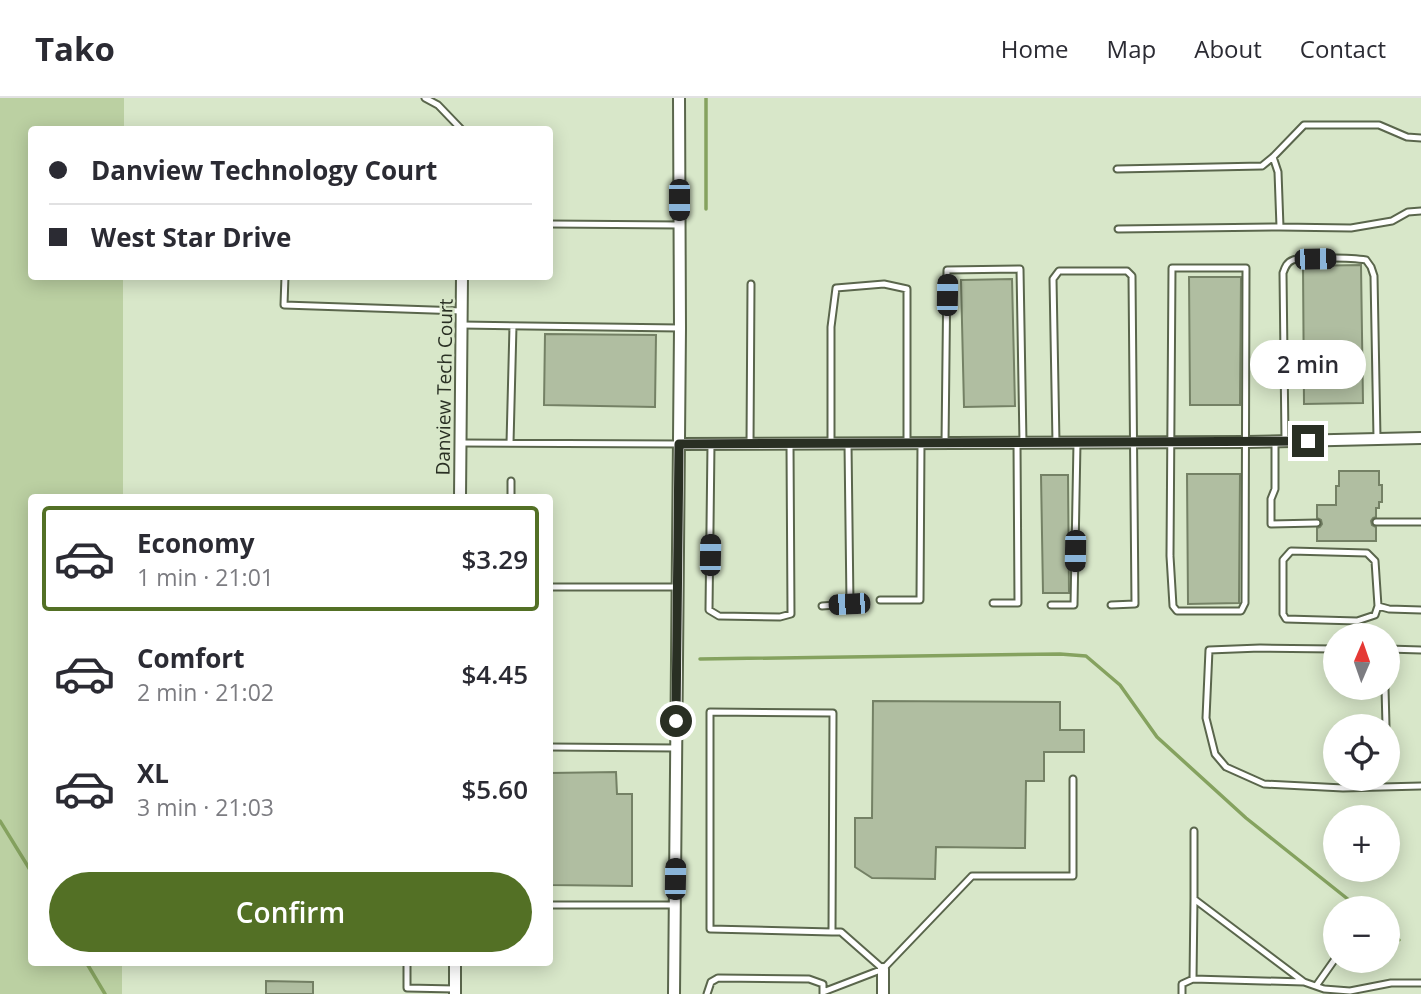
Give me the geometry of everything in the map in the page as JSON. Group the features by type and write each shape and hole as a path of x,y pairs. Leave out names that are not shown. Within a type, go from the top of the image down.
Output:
{"street":[{"path":"674,994 680,328 678,98"},
{"name":"Danview Tech Court","path":"460,494 462,280"},
{"path":"679,444 1172,443 1421,438"},
{"path":"455,966 455,991"},
{"path":"883,969 883,994"}],"lane":[{"path":"425,98 438,104 458,126"},
{"path":"1117,169 1262,166 1304,125 1379,125 1399,135 1421,138"},
{"path":"1273,157 1278,172 1280,227"},
{"path":"1118,229 1350,228 1392,221 1408,212 1421,211"},
{"path":"553,224 680,225"},
{"path":"1317,523 1271,524 1280,442 1283,272 1285,266 1295,259 1355,258 1366,260 1371,267 1374,276 1377,438"},
{"path":"1172,268 1246,268 1247,442 1245,603 1241,611 1177,611 1173,607 1171,556 1172,268"},
{"path":"945,443 947,270 1020,269 1017,603 993,603"},
{"path":"1056,443 1053,279 1059,271 1127,271 1132,275 1135,604 1111,605"},
{"path":"285,280 284,305 462,311"},
{"path":"750,444 751,284"},
{"path":"831,444 831,327 836,288 884,284 907,289 907,443"},
{"path":"462,325 680,328"},
{"path":"510,443 513,326"},
{"path":"461,443 679,444"},
{"path":"880,600 920,600 921,443"},
{"path":"1051,605 1074,605 1077,443"},
{"path":"711,444 709,610 719,617 780,617 791,614 790,444"},
{"path":"822,606 849,604 848,444"},
{"path":"511,494 512,481"},
{"path":"1376,522 1421,522"},
{"path":"1291,551 1367,553 1375,561 1378,606 1375,615 1357,621 1286,619 1283,614 1283,560 1291,551"},
{"path":"553,587 678,587"},
{"path":"1378,606 1421,610"},
{"path":"1323,649 1209,650 1206,718 1215,754 1226,767 1264,784 1323,787"},
{"path":"1400,649 1421,650"},
{"path":"832,932 833,713 710,712 710,929 832,932 841,932 883,969"},
{"path":"553,747 676,748"},
{"path":"707,994 711,982 718,978 809,979 823,984 823,993 883,969 972,876 1073,876 1073,779"},
{"path":"1400,787 1421,786"},
{"path":"1193,979 1194,831"},
{"path":"1194,898 1304,982 1349,993 1391,983 1421,983"},
{"path":"553,905 675,905"},
{"path":"407,966 407,988 455,991"},
{"path":"1315,986 1325,973"},
{"path":"1182,994 1182,984 1193,979 1304,982"}],"green space":[{"path":"0,98 124,98 124,126 28,126 28,280 123,280 123,494 28,494 28,966 122,966 122,994 0,994"}],"building":[{"path":"1361,265 1363,403 1304,404 1303,266"},
{"path":"1189,277 1241,277 1240,405 1190,405"},
{"path":"1012,279 1015,406 964,407 961,280"},
{"path":"545,334 656,335 655,407 544,405"},
{"path":"1339,471 1379,471 1382,502 1379,502 1376,517 1371,521 1376,527 1376,541 1317,541 1317,528 1322,524 1317,518 1317,505 1336,505"},
{"path":"1187,474 1240,474 1239,603 1188,604"},
{"path":"1041,475 1068,475 1069,593 1043,593"},
{"path":"873,701 1060,702 1060,730 1084,730 1084,752 1044,752 1044,781 1026,781 1025,848 936,847 935,879 872,878 855,867 855,818 872,818"},
{"path":"616,772 617,794 632,794 632,886 553,885 553,773"},
{"path":"266,981 313,982 313,994 266,994"}],"waterway":[{"path":"706,98 706,209"},
{"path":"700,659 1060,654 1086,656 1120,685 1157,737 1246,818 1344,896"},
{"path":"0,821 28,866"},
{"path":"88,966 105,994"}],"route":[{"path":"676,721 679,444 1308,441"}]}
